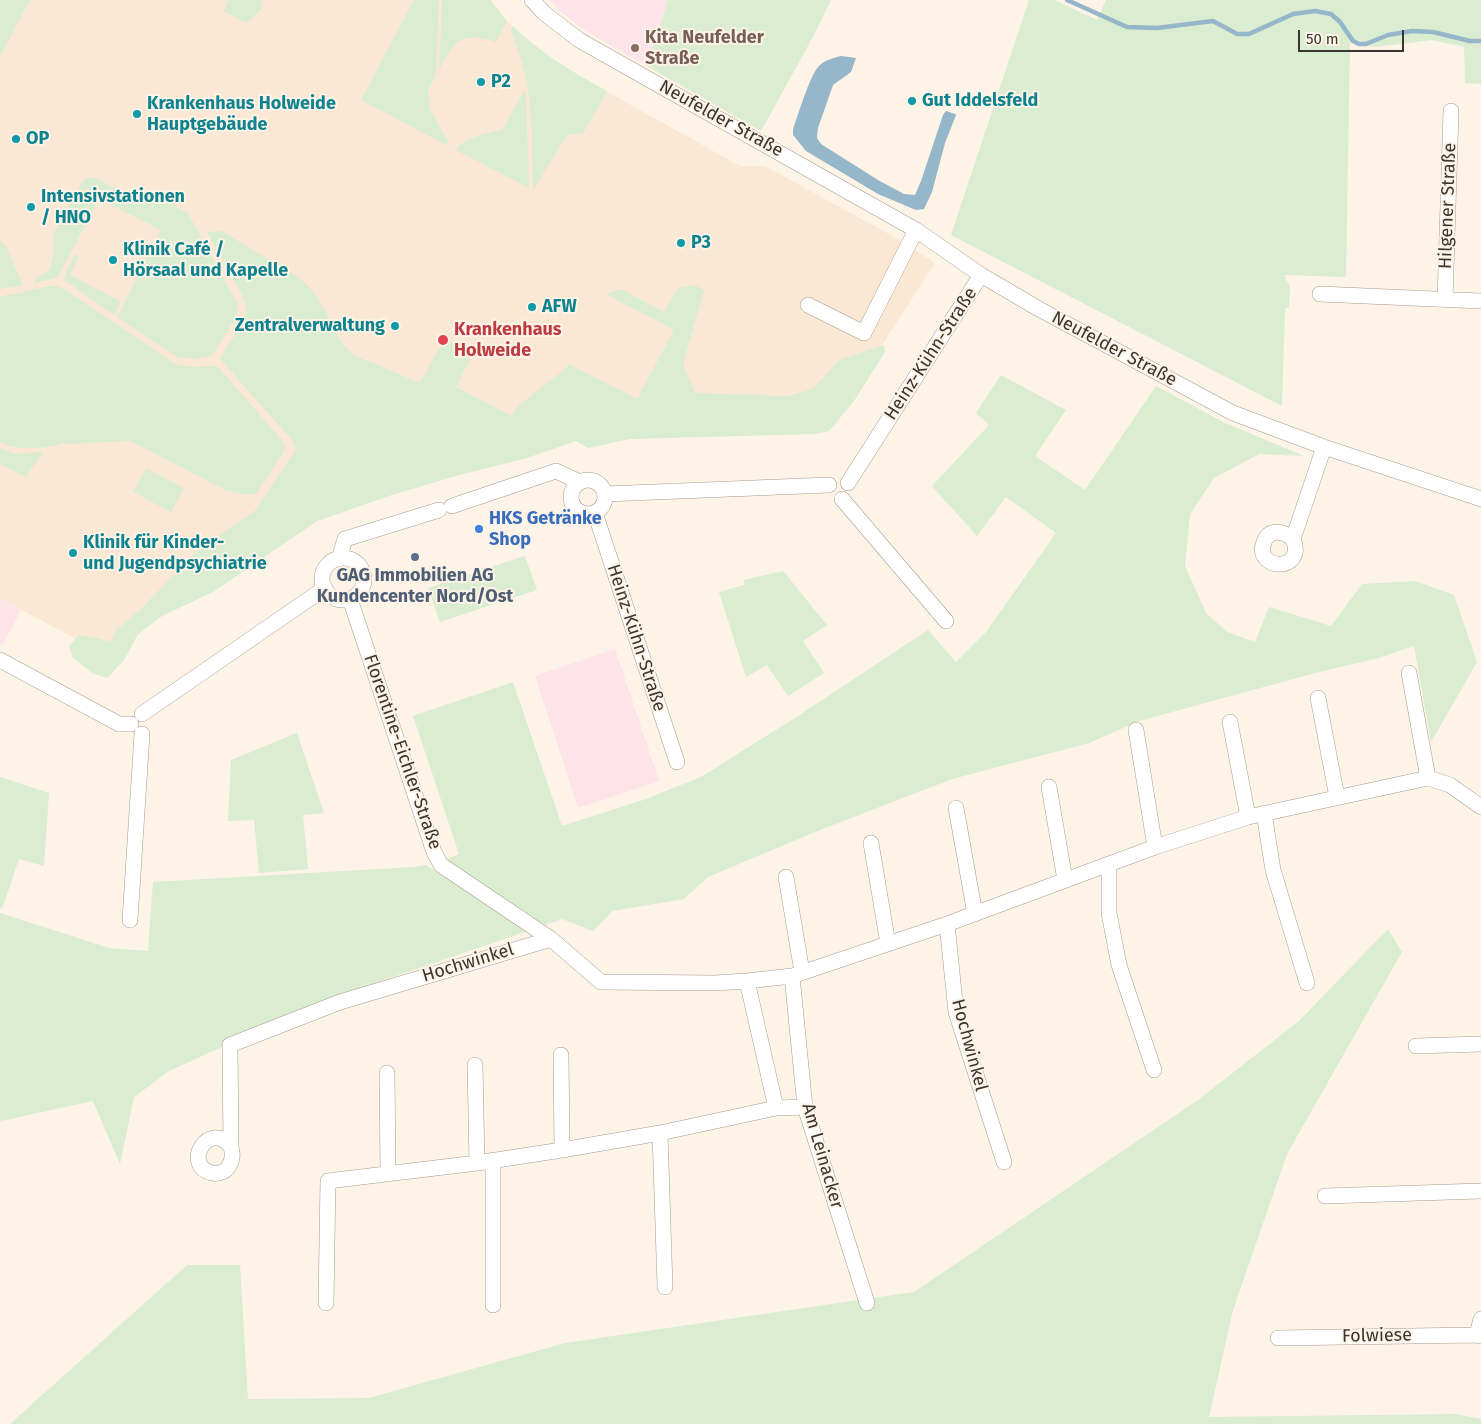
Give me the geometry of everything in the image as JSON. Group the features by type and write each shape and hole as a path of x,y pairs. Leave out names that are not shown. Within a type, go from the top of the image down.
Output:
{"street":[{"name":"Neufelder Straße","path":"532,0 544,13 580,40 916,230 980,276 1039,310 1233,413 1324,447 1481,499"},
{"name":"Hilgener Straße","path":"1445,300 1451,111"},
{"path":"808,305 864,333 916,230"},
{"name":"Heinz-Kühn-Straße","path":"842,499 849,492 848,483 980,276"},
{"path":"1320,294 1481,301"},
{"path":"1293,539 1324,447"},
{"path":"339,559 345,539 556,471 580,482"},
{"path":"848,483 844,479 832,480 829,485 829,492 832,497 842,499 946,621"},
{"path":"586,480 593,480 599,483 605,494 606,500 603,506 595,513 582,513 572,505 571,498 575,486 586,480"},
{"path":"605,494 829,485"},
{"name":"Heinz-Kühn-Straße","path":"595,513 677,762"},
{"path":"339,559 353,560 362,570 364,577 364,584 361,590 350,599 333,597 325,588 323,582 325,570 333,561 339,559"},
{"path":"0,660 118,724 148,731 151,725 150,718 142,714 325,588"},
{"name":"Florentine-Eichler-Straße","path":"350,599 434,852 441,865 551,939"},
{"path":"1409,673 1428,778"},
{"path":"1318,698 1337,797"},
{"path":"1230,722 1248,817"},
{"path":"130,920 136,729"},
{"path":"1136,730 1155,847"},
{"path":"551,939 601,982 715,984 747,982 797,974 947,924 1155,847 1264,813 1428,778 1450,786 1481,807"},
{"path":"1049,787 1065,880"},
{"path":"956,808 975,914"},
{"path":"1264,813 1273,870 1307,983"},
{"path":"871,843 888,944"},
{"path":"1109,865 1109,913 1119,965 1154,1070"},
{"path":"786,877 797,974"},
{"name":"Hochwinkel","path":"947,924 956,1012 1004,1162"},
{"name":"Hochwinkel","path":"231,1147 230,1045 340,1002 551,939"},
{"name":"Am Leinacker","path":"797,974 805,1107 867,1303"},
{"name":"Am Leinacker","path":"747,982 776,1108"},
{"path":"1416,1046 1481,1044"},
{"path":"561,1055 562,1150"},
{"path":"475,1065 477,1163"},
{"path":"387,1073 388,1174"},
{"path":"326,1303 328,1181 477,1163 562,1150 660,1133 776,1108 805,1107"},
{"path":"660,1133 665,1287"},
{"path":"493,1160 493,1305"},
{"path":"1325,1196 1481,1191"},
{"name":"Folwiese","path":"1278,1338 1479,1336 1481,1319"}],"shaded area":[{"name":"Krankenhaus Holweide","path":"0,0 490,0 507,21 524,37 561,66 740,166 765,166 898,239 935,263 833,421 518,444 296,528 160,616 107,660 87,645 0,598"},
{"name":"Kita Neufelder Straße","path":"549,0 668,0 647,66 586,31"},
{"path":"0,598 21,610 2,646 0,644"},
{"path":"615,649 659,781 578,808 535,676"}],"green space":[{"path":"0,0 30,0 0,57"},
{"path":"229,0 261,0 262,9 246,23 224,11"},
{"path":"414,0 439,0 436,76 428,90 430,109 448,141 446,145 361,100"},
{"path":"442,0 490,0 507,21 496,42 475,38 467,38 460,41 450,51 439,70"},
{"path":"668,0 831,0 814,35 761,131 647,66"},
{"path":"1029,0 1054,0 1097,20 1106,0 1481,0 1481,84 1465,83 1464,47 1432,40 1376,47 1350,42 1346,277 1284,275 1290,287 1289,307 1285,308 1282,406 951,235"},
{"path":"513,26 546,54 607,91 583,133 567,135 533,190 529,96 524,70 511,31"},
{"path":"524,91 526,92 529,188 456,150 460,145 471,139 503,129"},
{"path":"93,177 135,198 166,201 188,213 237,303 237,316 212,356 195,359 177,357 117,317 161,230 78,188 84,180"},
{"path":"75,193 96,205 60,273 56,278 34,283 37,277 49,271 53,257 53,236"},
{"path":"222,231 298,277 309,287 319,299 343,345 356,356 420,383 445,338 472,355 456,387 512,416 518,406 569,364 637,399 674,330 606,294 621,289 664,312 678,288 696,285 704,291 683,364 695,393 787,396 813,389 839,360 884,345 885,352 854,401 829,431 814,434 630,439 588,448 576,441 527,458 459,475 392,495 317,521 213,592 162,616 138,634 124,660 107,678 92,673 73,658 69,646 79,635 110,642 117,629 139,611 200,548 254,512 296,450 293,441 220,359 245,318 246,308 244,299 207,232"},
{"path":"0,241 6,246 23,285 0,289"},
{"path":"75,254 79,256 70,275 120,301 114,315 64,280"},
{"path":"51,286 63,288 175,364 194,367 214,366 219,368 282,440 285,447 256,494 246,495 225,490 130,441 64,443 32,448 19,448 0,442 0,297"},
{"path":"1001,375 1066,410 1035,456 1085,490 1156,386 1225,423 1304,456 1259,454 1214,478 1190,514 1185,566 1206,613 1227,632 1255,642 1269,607 1331,626 1362,584 1415,581 1454,595 1477,662 1431,742 1414,646 1379,658 1319,672 1139,721 1089,743 952,779 820,830 708,877 684,899 612,911 593,931 562,919 545,925 446,859 459,854 413,716 513,682 562,826 646,799 701,777 798,716 928,630 956,662 986,632 1056,533 1006,497 977,536 932,486 989,425 976,413"},
{"path":"0,447 14,454 44,452 25,477 0,464"},
{"path":"146,468 184,488 171,512 133,492"},
{"path":"525,556 537,590 440,622 428,588"},
{"path":"783,571 827,625 803,641 824,673 788,696 767,665 746,677 719,592 744,585 744,580"},
{"path":"297,733 324,813 303,815 308,869 259,873 254,820 228,821 231,760"},
{"path":"0,777 49,793 44,866 19,859 2,909 0,908"},
{"path":"426,865 528,931 328,999 169,1071 134,1097 120,1164 93,1101 0,1120 0,913 109,948 148,951 153,882"},
{"path":"1388,929 1402,952 1287,1154 1233,1310 1209,1417 1456,1414 1481,1419 1481,1424 10,1424 187,1265 240,1265 248,1399 369,1398 565,1343 914,1292 1198,1100 1299,1021"}],"water":[{"path":"841,56 856,58 851,72 833,85 818,128 817,138 821,144 904,194 915,195 943,115 946,111 956,115 945,143 932,192 924,209 916,210 878,194 806,151 793,135 793,129 801,105 815,71 824,62"}],"waterway":[{"path":"1067,0 1127,27 1157,28 1213,21 1237,34 1249,34 1293,14 1315,11 1331,14 1340,22 1353,41 1359,44 1366,44 1388,35 1412,31 1433,32 1470,41 1481,41"}],"place":[{"name":"Kita Neufelder Straße","path":"635,48"},
{"name":"P2","path":"481,82"},
{"name":"Gut Iddelsfeld","path":"912,101"},
{"name":"Krankenhaus Holweide Hauptgebäude","path":"137,114"},
{"name":"OP","path":"16,139"},
{"name":"Intensivstationen / HNO","path":"31,207"},
{"name":"P3","path":"681,243"},
{"name":"Klinik Café / Hörsaal und Kapelle","path":"113,260"},
{"name":"AFW","path":"532,307"},
{"name":"Zentralverwaltung","path":"395,326"},
{"name":"Krankenhaus Holweide","path":"443,340"},
{"name":"HKS Getränke Shop","path":"479,529"},
{"name":"Klinik für Kinder- und Jugendpsychiatrie","path":"73,553"},
{"name":"GAG Immobilien AG Kundencenter Nord/Ost","path":"415,557"}]}
